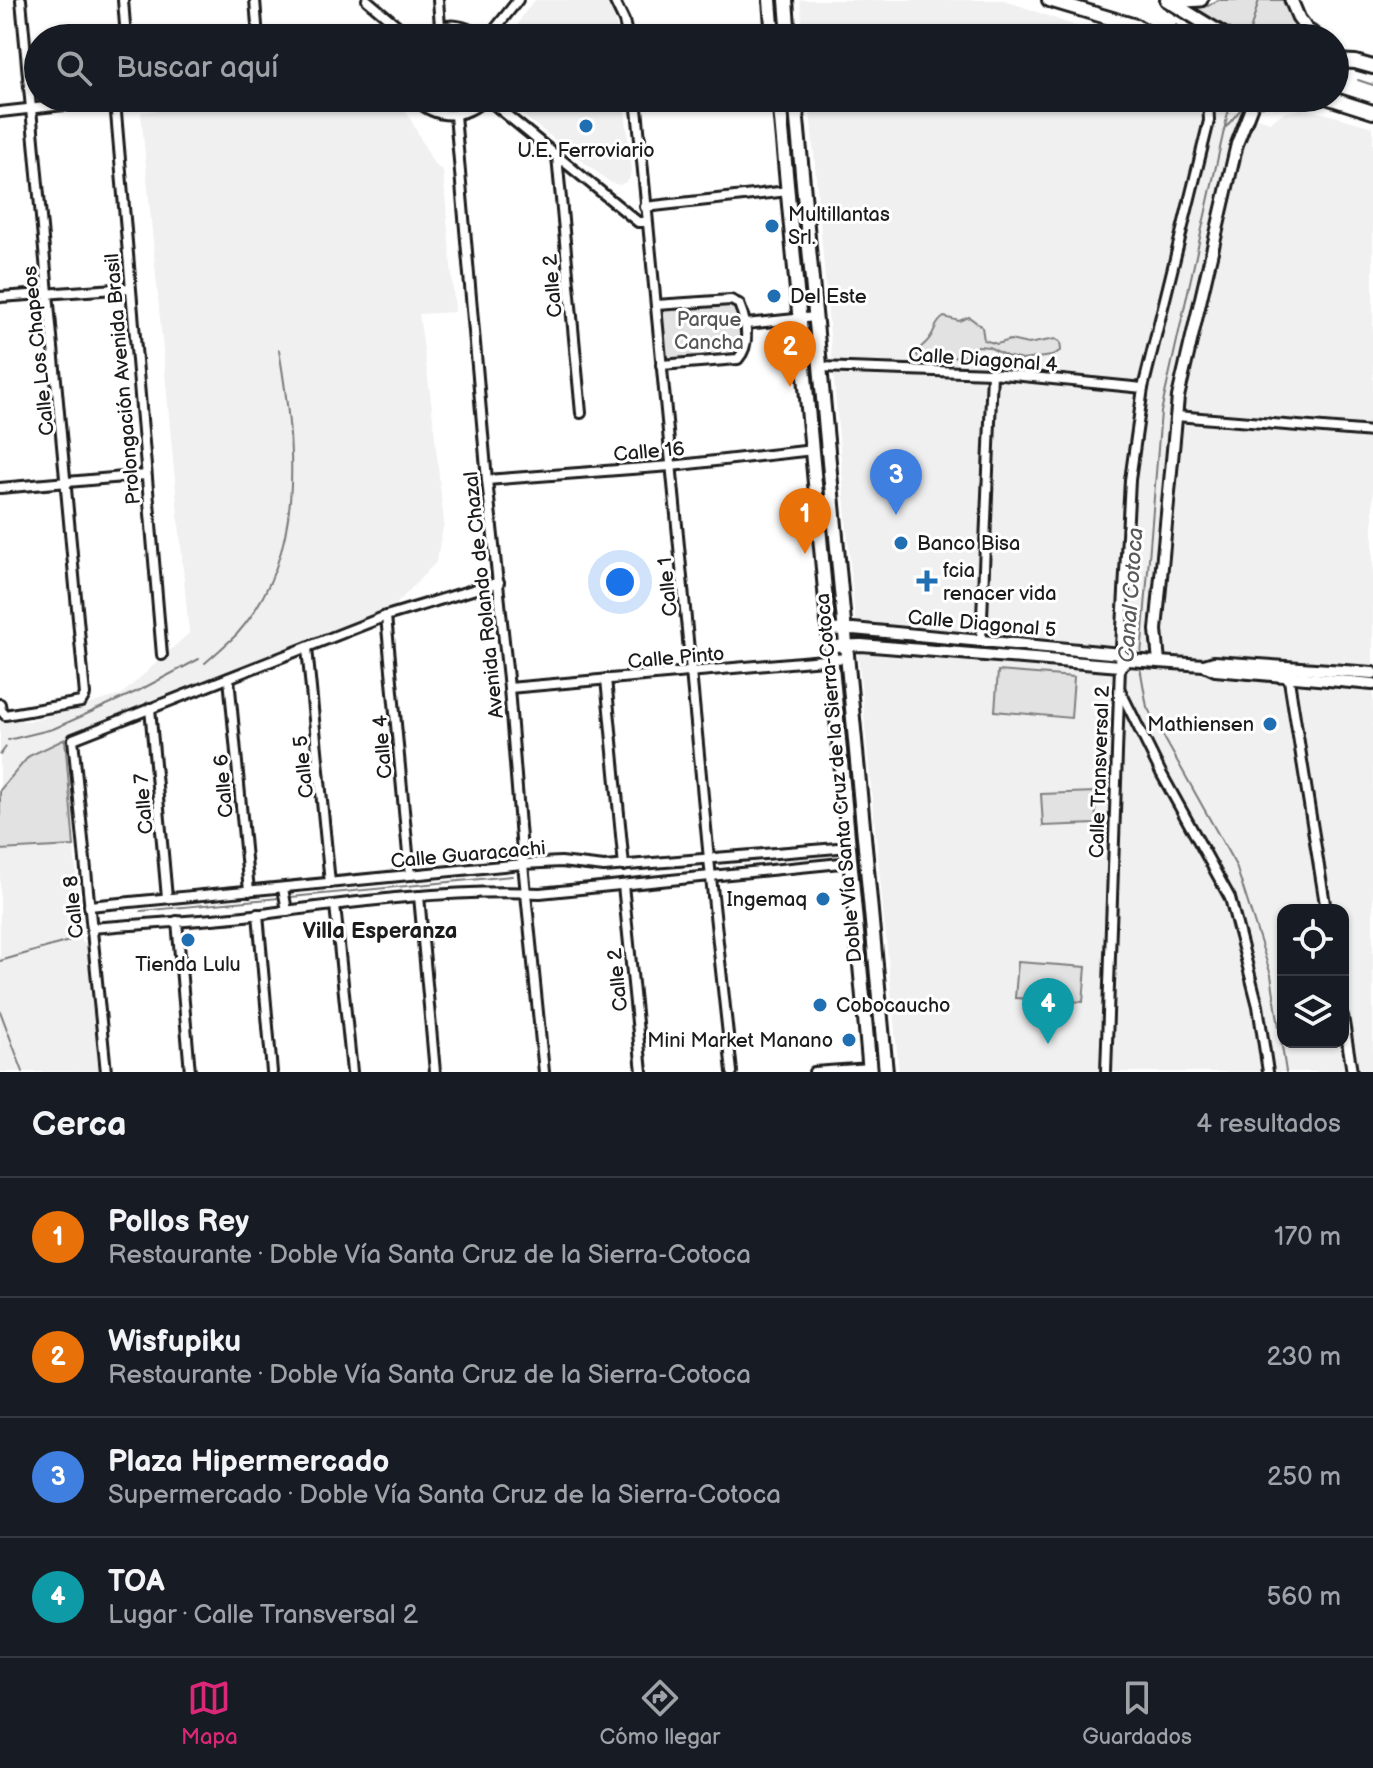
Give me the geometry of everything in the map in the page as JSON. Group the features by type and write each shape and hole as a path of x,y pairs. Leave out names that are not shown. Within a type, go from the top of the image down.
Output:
{"highway":[{"path":"770,0 772,24"},
{"path":"786,0 788,24"},
{"path":"1049,0 1130,24"},
{"path":"1073,0 1099,14"},
{"path":"1169,1 1204,24"},
{"path":"1349,58 1355,62"},
{"path":"1349,62 1373,67"},
{"path":"1349,104 1373,112"},
{"path":"780,112 813,450"},
{"name":"Doble Vía Santa Cruz de la Sierra-Cotoca","path":"796,112 886,1072"},
{"name":"Doble Vía Santa Cruz de la Sierra-Cotoca","path":"813,450 870,1070"}],"main road":[{"path":"1169,1 1201,0"},
{"path":"1291,0 1303,24"}],"street":[{"name":"Calle Los Chapeos","path":"21,0 24,41"},
{"path":"123,0 125,24"},
{"path":"255,0 257,24"},
{"path":"367,0 395,24"},
{"path":"438,0 440,24"},
{"path":"499,24 518,0"},
{"path":"614,0 625,24"},
{"path":"0,112 24,110"},
{"name":"Calle Los Chapeos","path":"1,710 5,715 84,699 67,482 29,112"},
{"name":"Prolongación Avenida Brasil","path":"116,112 162,655"},
{"path":"432,112 455,115 462,112"},
{"path":"503,112 638,222 647,222"},
{"name":"Calle 1","path":"637,112 710,876 732,1072"},
{"name":"Calle Transversal 2","path":"1106,1072 1130,480 1143,388 1209,121 1209,112"},
{"path":"1154,662 1176,416 1242,112"},
{"name":"Avenida Rolando de Chazal","path":"455,115 544,1072"},
{"name":"Calle 2","path":"557,156 581,413"},
{"path":"645,207 788,191"},
{"path":"0,297 130,288"},
{"path":"656,305 731,300 739,304 746,324 743,355 738,359 661,365"},
{"path":"746,324 815,317"},
{"name":"Calle Diagonal 4","path":"820,367 992,373 1143,388"},
{"path":"981,642 992,373"},
{"path":"1176,416 1373,432"},
{"name":"Calle 16","path":"487,480 671,466 813,450"},
{"path":"0,488 146,475"},
{"path":"150,708 386,616 499,582"},
{"name":"Calle 4","path":"386,616 410,875"},
{"name":"Calle Diagonal 5","path":"830,630 981,642 1125,660"},
{"name":"Calle 5","path":"307,648 330,883"},
{"name":"Calle Diagonal 5","path":"831,652 1288,665 1370,678"},
{"name":"Calle Pinto","path":"509,688 691,673 831,652"},
{"name":"Calle Diagonal 5","path":"1204,665 1215,670 1288,678 1370,678"},
{"path":"1288,665 1325,904"},
{"name":"Calle 6","path":"229,678 249,891"},
{"path":"606,679 624,866"},
{"path":"1120,689 1161,773 1230,898 1258,1006 1268,1072"},
{"path":"0,704 1,710"},
{"name":"Calle 8","path":"106,1072 73,739 150,708"},
{"name":"Calle 7","path":"150,708 167,898"},
{"name":"Calle Guaracachi","path":"89,906 523,864 561,862 624,866 850,847"},
{"name":"Calle Guaracachi","path":"92,928 419,896 623,885 851,862"},
{"name":"Calle 2","path":"623,885 642,1072"},
{"path":"283,888 287,911"},
{"path":"419,896 435,1072"},
{"path":"335,905 352,1072"},
{"path":"258,914 272,1072"},
{"path":"177,921 190,1072"},
{"path":"1348,1048 1352,1072"},
{"path":"814,1072 870,1070"}],"shaded area":[{"path":"535,0 605,0 616,24 518,24"},
{"path":"800,0 1004,0 1070,24 803,24"},
{"path":"141,112 406,112 434,164 443,171 455,312 419,314 444,523 436,562 388,613 65,739 82,943 87,943 99,1072 0,1072 0,720 32,721 121,695 189,633"},
{"path":"522,112 625,112 631,170 629,180 620,185 611,183"},
{"path":"810,112 1235,112 1270,122 1288,112 1318,112 1373,127 1373,1072 899,1072"}],"green space":[{"path":"1218,0 1284,0 1296,24 1215,24 1188,7 1208,6"},
{"name":"Parque Cancha","path":"732,304 738,310 741,347 737,353 674,360 666,357 661,314 666,309"},
{"path":"944,317 959,321 969,317 982,327 984,340 997,344 1010,340 1028,344 1055,339 1060,342 1061,350 1052,356 1022,360 978,346 962,357 919,358 916,353"},
{"path":"998,671 1074,677 1071,718 995,711"},
{"path":"65,739 74,846 0,850 0,790 29,756"},
{"path":"1095,792 1096,824 1043,826 1041,794"},
{"path":"1018,962 1086,967 1083,1002 1015,998"}],"waterway":[{"name":"Canal Cotoca","path":"1252,24 1259,0"},
{"path":"1358,80 1373,85"},
{"name":"Canal Cotoca","path":"1141,656 1161,412 1228,112"},
{"path":"1226,127 1238,112"},
{"path":"205,663 237,634 260,603 275,569 285,534 291,461 279,350"},
{"path":"8,740 53,729 138,691 199,659"},
{"name":"Canal Cotoca","path":"1140,667 1147,707 1236,866 1271,975 1286,1072"},
{"path":"0,755 6,747"},
{"path":"291,897 512,876"},
{"path":"141,911 279,898"},
{"path":"0,961 69,941"},
{"path":"0,1011 23,1072"}],"place":[{"name":"U.E. Ferroviario","path":"586,126"},
{"name":"Multillantas Srl.","path":"772,226"},
{"name":"Del Este","path":"774,296"},
{"name":"Wisfupiku","path":"790,387"},
{"name":"Plaza Hipermercado","path":"896,515"},
{"name":"Banco Bisa","path":"901,543"},
{"name":"Pollos Rey","path":"805,554"},
{"name":"fcia renacer vida","path":"927,581"},
{"name":"Mathiensen","path":"1270,724"},
{"name":"Ingemaq","path":"823,899"},
{"name":"Tienda Lulu","path":"188,940"},
{"name":"Cobocaucho","path":"820,1005"},
{"name":"Mini Market Manano","path":"849,1040"},
{"name":"TOA","path":"1048,1044"}],"district":[{"name":"Villa Esperanza","path":"380,930"}]}
